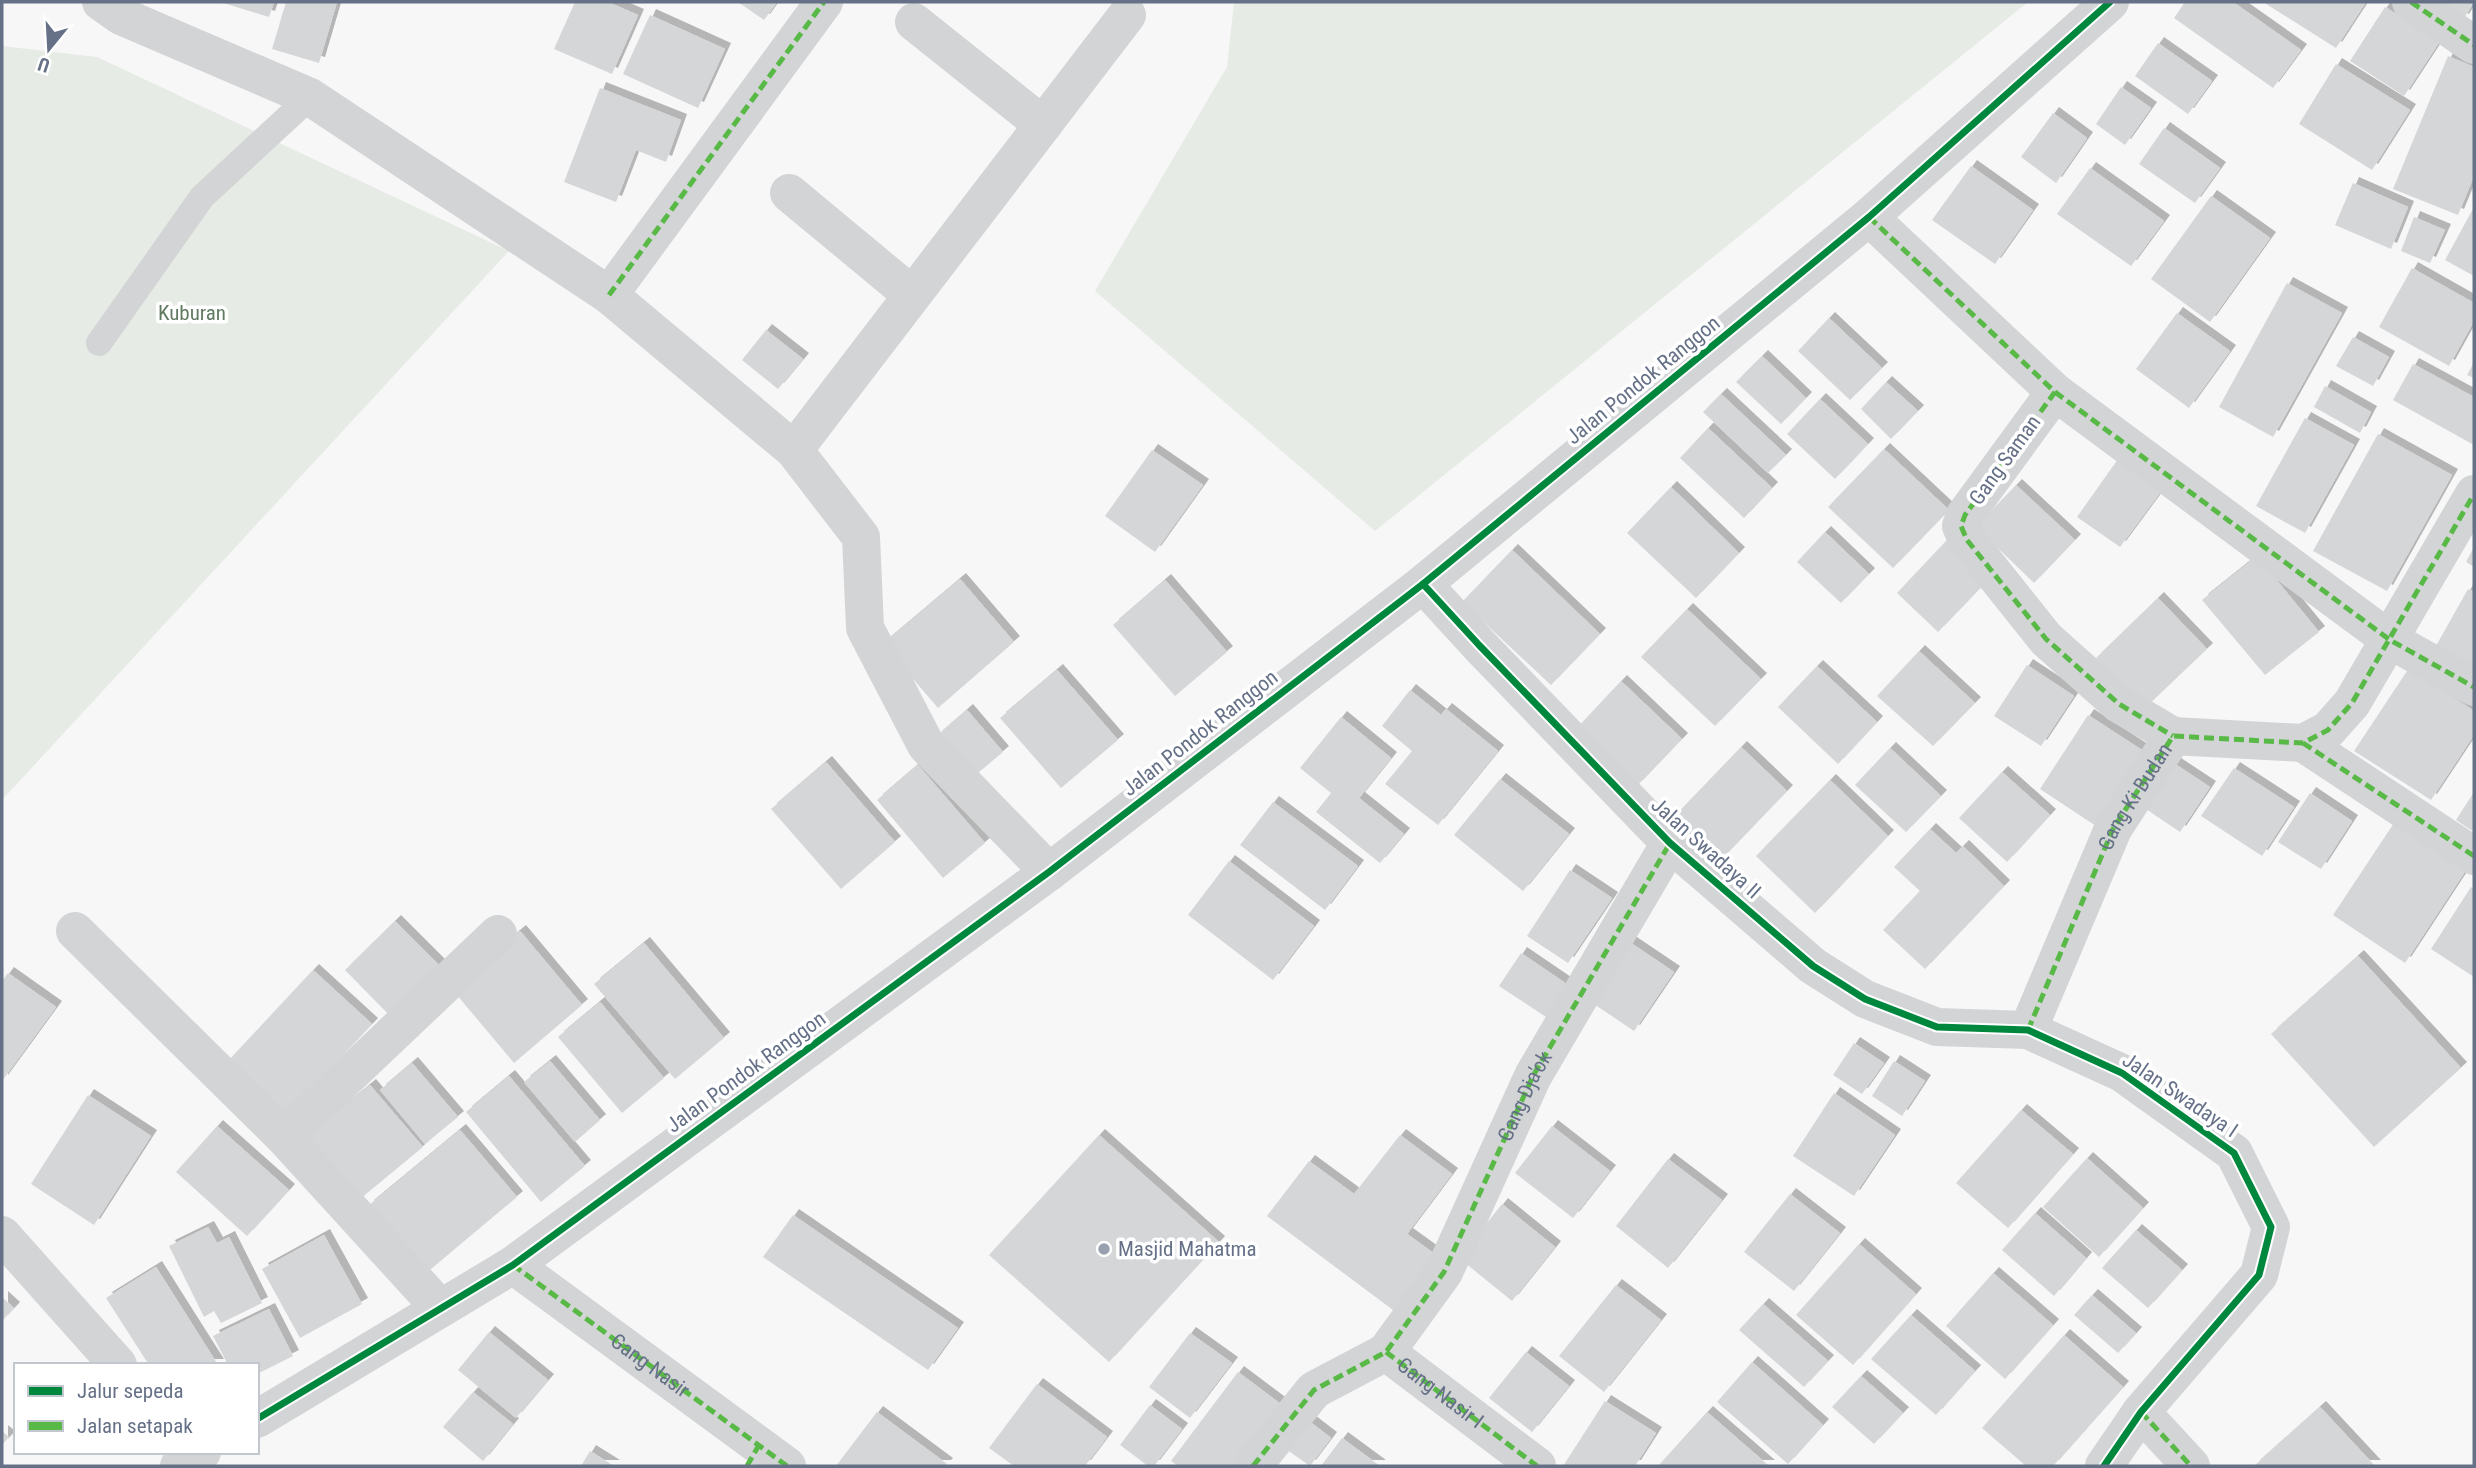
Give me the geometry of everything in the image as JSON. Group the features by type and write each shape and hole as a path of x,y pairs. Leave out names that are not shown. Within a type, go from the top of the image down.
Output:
{"street":[{"path":"101,2 121,16 310,97 609,295 794,450 861,537 865,628 926,745 1049,872"},
{"path":"609,295 824,2"},
{"name":"Jalan Pondok Ranggon","path":"259,1418 513,1265 1049,872 1423,584 1869,218 2110,2"},
{"path":"2411,2 2474,45"},
{"path":"794,450 1127,15"},
{"path":"914,22 1043,125"},
{"path":"789,193 912,295"},
{"path":"1869,218 2055,392 2390,640 2474,687"},
{"name":"Gang Saman","path":"2055,392 1965,515 1961,526 1967,540 2046,639 2119,704 2173,736"},
{"path":"2474,494 2352,703 2329,730 2303,743 2474,856"},
{"name":"Jalan Swadaya II","path":"1423,584 1670,843 1813,966 1865,999 1937,1027 2028,1030"},
{"name":"Gang Ki Budan","path":"2028,1030 2113,829 2173,736 2303,743"},
{"name":"Gang Dja'ok","path":"1386,1352 1444,1272 1533,1076 1670,843"},
{"path":"75,931 284,1137 440,1308"},
{"path":"284,1137 498,934"},
{"name":"Jalan Swadaya I","path":"2028,1030 2122,1073 2234,1153 2271,1227 2259,1275 2141,1412 2104,1466"},
{"path":"2,1235 116,1363"},
{"name":"Gang Nasir","path":"513,1265 764,1459"},
{"name":"Gang Nasir I","path":"1253,1466 1314,1390 1386,1352 1537,1466"},
{"path":"2141,1412 2191,1466"}],"lane":[{"path":"99,343 202,197 310,97"}],"green space":[{"path":"1234,2 2028,2 1375,531 1095,291 1227,67"},
{"name":"Kuburan","path":"2,46 97,57 509,251 2,800"}],"building":[{"path":"220,2 274,2 269,17"},
{"path":"286,2 337,2 319,63 272,49"},
{"path":"575,2 608,2 638,15 612,74 554,49"},
{"path":"738,2 777,2 764,20"},
{"path":"2185,2 2233,2 2301,50 2273,88 2174,18"},
{"path":"2263,2 2366,2 2336,48"},
{"path":"2434,2 2474,2 2463,20"},
{"path":"2385,7 2440,41 2404,96 2350,61"},
{"path":"650,15 725,49 698,108 623,74"},
{"path":"2158,43 2212,81 2188,114 2135,76"},
{"path":"2448,56 2474,67 2474,176 2458,215 2393,189"},
{"path":"2336,64 2410,110 2372,170 2299,124"},
{"path":"2121,87 2151,108 2125,145 2096,124"},
{"path":"600,88 681,120 666,162 636,150 616,202 564,182"},
{"path":"2053,113 2087,138 2056,183 2021,157"},
{"path":"2164,128 2220,168 2195,203 2139,164"},
{"path":"1971,166 2033,210 1995,264 1932,220"},
{"path":"2090,168 2164,221 2131,266 2057,214"},
{"path":"2353,183 2408,207 2391,249 2335,225"},
{"path":"2211,196 2270,238 2210,322 2151,279"},
{"path":"2474,207 2474,276 2445,260"},
{"path":"2414,217 2445,230 2430,263 2401,251"},
{"path":"2412,268 2474,303 2474,321 2449,366 2379,327"},
{"path":"2287,283 2342,313 2273,437 2219,407"},
{"path":"2177,313 2230,351 2189,408 2136,369"},
{"path":"1829,318 1882,368 1850,400 1798,351"},
{"path":"766,330 803,359 778,389 742,360"},
{"path":"2353,337 2389,357 2373,386 2336,366"},
{"path":"1762,356 1806,398 1781,424 1736,382"},
{"path":"2474,362 2474,378 2467,375"},
{"path":"2413,364 2474,397 2474,445 2393,400"},
{"path":"1886,382 1918,411 1891,439 1861,409"},
{"path":"2325,386 2371,412 2360,433 2314,407"},
{"path":"1721,394 1786,455 1768,473 1703,412"},
{"path":"1820,399 1868,444 1835,479 1787,434"},
{"path":"2305,418 2354,445 2305,533 2256,506"},
{"path":"1708,428 1772,488 1744,518 1680,458"},
{"path":"2378,434 2452,475 2387,591 2313,551"},
{"path":"1884,449 1949,510 1893,568 1828,507"},
{"path":"1152,450 1203,485 1155,552 1105,516"},
{"path":"2118,459 2162,490 2120,547 2077,517"},
{"path":"2016,485 2075,540 2034,583 1976,527"},
{"path":"1671,487 1739,553 1696,598 1627,533"},
{"path":"1825,532 1869,574 1841,603 1797,562"},
{"path":"1946,541 1987,581 1938,632 1897,593"},
{"path":"2474,547 2474,567 2466,562"},
{"path":"1512,550 1600,634 1551,685 1462,602"},
{"path":"2257,556 2319,632 2265,675 2202,600"},
{"path":"960,579 1014,642 938,708 883,644"},
{"path":"1165,580 1227,652 1175,696 1113,625"},
{"path":"2468,589 2474,592 2474,677 2432,653"},
{"path":"2158,598 2207,649 2145,708 2096,658"},
{"path":"1687,609 1761,679 1715,726 1641,657"},
{"path":"1919,651 1975,703 1933,746 1877,696"},
{"path":"2027,665 2074,696 2041,746 1994,716"},
{"path":"1817,666 1877,722 1838,764 1778,707"},
{"path":"2409,668 2474,711 2474,735 2431,800 2354,751"},
{"path":"1057,670 1118,740 1061,788 1000,718"},
{"path":"1621,681 1682,739 1637,786 1576,729"},
{"path":"1410,690 1441,715 1446,709 1498,751 1438,825 1385,784 1412,751 1382,726"},
{"path":"967,710 1003,752 972,778 936,737"},
{"path":"2088,715 2148,754 2099,828 2040,789"},
{"path":"1341,717 1391,758 1359,798 1404,834 1380,863 1316,812 1331,793 1300,768"},
{"path":"1741,747 1787,791 1715,866 1669,822"},
{"path":"1890,748 1941,796 1906,832 1855,785"},
{"path":"826,762 895,842 841,889 771,809"},
{"path":"2172,762 2210,787 2180,832 2143,807"},
{"path":"918,765 985,843 943,878 877,800"},
{"path":"2234,768 2294,807 2262,856 2201,816"},
{"path":"2002,772 2050,815 2007,862 1959,818"},
{"path":"1500,779 1569,834 1523,891 1454,835"},
{"path":"1830,780 1888,836 1815,913 1756,856"},
{"path":"2474,792 2474,832 2456,820"},
{"path":"2310,793 2352,821 2321,869 2278,842"},
{"path":"1273,802 1358,866 1325,910 1240,845"},
{"path":"2396,820 2468,867 2405,963 2333,915"},
{"path":"1930,829 1956,853 1963,846 2004,886 1925,969 1883,930 1920,891 1894,867"},
{"path":"1229,861 1314,926 1273,980 1188,915"},
{"path":"1570,870 1612,898 1568,963 1527,936"},
{"path":"2471,887 2474,889 2474,977 2431,949"},
{"path":"395,921 448,974 397,1023 345,970"},
{"path":"520,931 582,1005 514,1063 451,988"},
{"path":"1622,937 1674,972 1634,1031 1582,996"},
{"path":"644,943 724,1038 675,1079 594,984"},
{"path":"1521,953 1568,985 1546,1017 1499,986"},
{"path":"2358,956 2461,1068 2374,1147 2271,1034"},
{"path":"313,970 372,1024 287,1114 229,1060"},
{"path":"8,973 56,1007 2,1081 2,981"},
{"path":"600,1002 664,1078 622,1113 558,1037"},
{"path":"1854,1043 1884,1063 1862,1094 1833,1075"},
{"path":"550,1061 600,1120 575,1142 524,1082"},
{"path":"1894,1061 1925,1081 1902,1116 1872,1096"},
{"path":"412,1063 458,1117 425,1144 380,1090"},
{"path":"509,1076 585,1166 541,1202 466,1112"},
{"path":"370,1085 423,1147 360,1199 307,1137"},
{"path":"1834,1093 1895,1135 1854,1196 1793,1156"},
{"path":"88,1095 151,1136 94,1225 31,1184"},
{"path":"2021,1110 2073,1154 2008,1228 1956,1183"},
{"path":"217,1126 289,1190 247,1236 176,1172"},
{"path":"1552,1126 1610,1171 1573,1218 1515,1173"},
{"path":"460,1130 517,1197 425,1274 368,1206"},
{"name":"Masjid Mahatma","path":"1099,1135 1219,1242 1109,1362 989,1255"},
{"path":"1400,1135 1452,1174 1407,1234 1439,1257 1397,1313 1267,1216 1309,1161 1354,1194"},
{"path":"2087,1158 2143,1208 2099,1257 2043,1207"},
{"path":"1668,1159 1722,1200 1668,1268 1616,1226"},
{"path":"1790,1194 1840,1233 1794,1291 1744,1252"},
{"path":"1502,1204 1555,1247 1512,1301 1459,1258"},
{"path":"2035,1213 2086,1258 2054,1296 2002,1250"},
{"path":"793,1215 958,1328 928,1370 763,1257"},
{"path":"208,1227 217,1243 229,1237 262,1303 221,1323 214,1311 204,1317 169,1246"},
{"path":"2136,1230 2182,1270 2148,1308 2102,1268"},
{"path":"324,1235 362,1304 300,1338 262,1269"},
{"path":"1859,1244 1916,1294 1853,1365 1796,1315"},
{"path":"156,1267 217,1363 148,1363 106,1298"},
{"path":"1993,1273 2053,1325 2005,1379 1946,1326"},
{"path":"1616,1285 1661,1320 1604,1392 1559,1356"},
{"path":"2092,1295 2136,1333 2118,1353 2074,1315"},
{"path":"2,1297 14,1308 2,1321"},
{"path":"1763,1304 1828,1361 1804,1387 1739,1330"},
{"path":"269,1309 293,1356 259,1373 259,1363 227,1363 213,1336"},
{"path":"1911,1315 1975,1371 1936,1415 1871,1359"},
{"path":"489,1332 548,1380 516,1418 458,1370"},
{"path":"1190,1333 1232,1363 1190,1418 1149,1387"},
{"path":"2064,1335 2123,1387 2053,1466 2026,1466 1982,1428"},
{"path":"1526,1352 1569,1386 1532,1432 1489,1398"},
{"path":"1752,1362 1823,1425 1788,1464 1717,1402"},
{"path":"1238,1372 1282,1405 1237,1466 1178,1466 1171,1461"},
{"path":"1861,1376 1903,1413 1874,1444 1832,1407"},
{"path":"1037,1384 1107,1437 1085,1466 1014,1466 989,1448"},
{"path":"473,1392 513,1424 483,1461 443,1427"},
{"path":"1605,1401 1656,1433 1635,1466 1563,1466"},
{"path":"1150,1405 1182,1429 1154,1466 1148,1466 1120,1445"},
{"path":"2320,1407 2375,1466 2254,1466"},
{"path":"877,1412 947,1464 836,1466"},
{"path":"1707,1412 1769,1466 1658,1466"},
{"path":"1305,1418 1331,1438 1310,1466 1283,1447"},
{"path":"2,1431 9,1437 2,1445"},
{"path":"1342,1438 1380,1466 1321,1466"},
{"path":"590,1451 614,1466 581,1466"}],"marked path":[{"path":"609,295 824,2"},
{"path":"2411,2 2474,45"},
{"path":"1869,217 2055,392 1965,515 1961,526 1967,540 2046,639 2119,704 2173,736"},
{"path":"2055,392 2390,640 2474,687"},
{"path":"2028,1030 2113,829 2173,736 2303,743 2328,730 2352,703 2474,494"},
{"path":"2303,743 2474,856"},
{"path":"1253,1466 1314,1390 1386,1352 1444,1272 1533,1076 1670,843"},
{"path":"513,1265 787,1466"},
{"path":"1386,1352 1537,1466"},
{"path":"2141,1412 2191,1466"},
{"path":"747,1466 759,1445"}],"cycle path":[{"path":"259,1418 513,1265 1049,872 1423,584 1869,217 2110,2"},
{"path":"1423,584 1670,843 1813,966 1865,999 1937,1027 2028,1030 2122,1073 2234,1153 2271,1227 2259,1275 2141,1412 2104,1466"}],"place":[{"name":"Masjid Mahatma","path":"1104,1249"}]}
